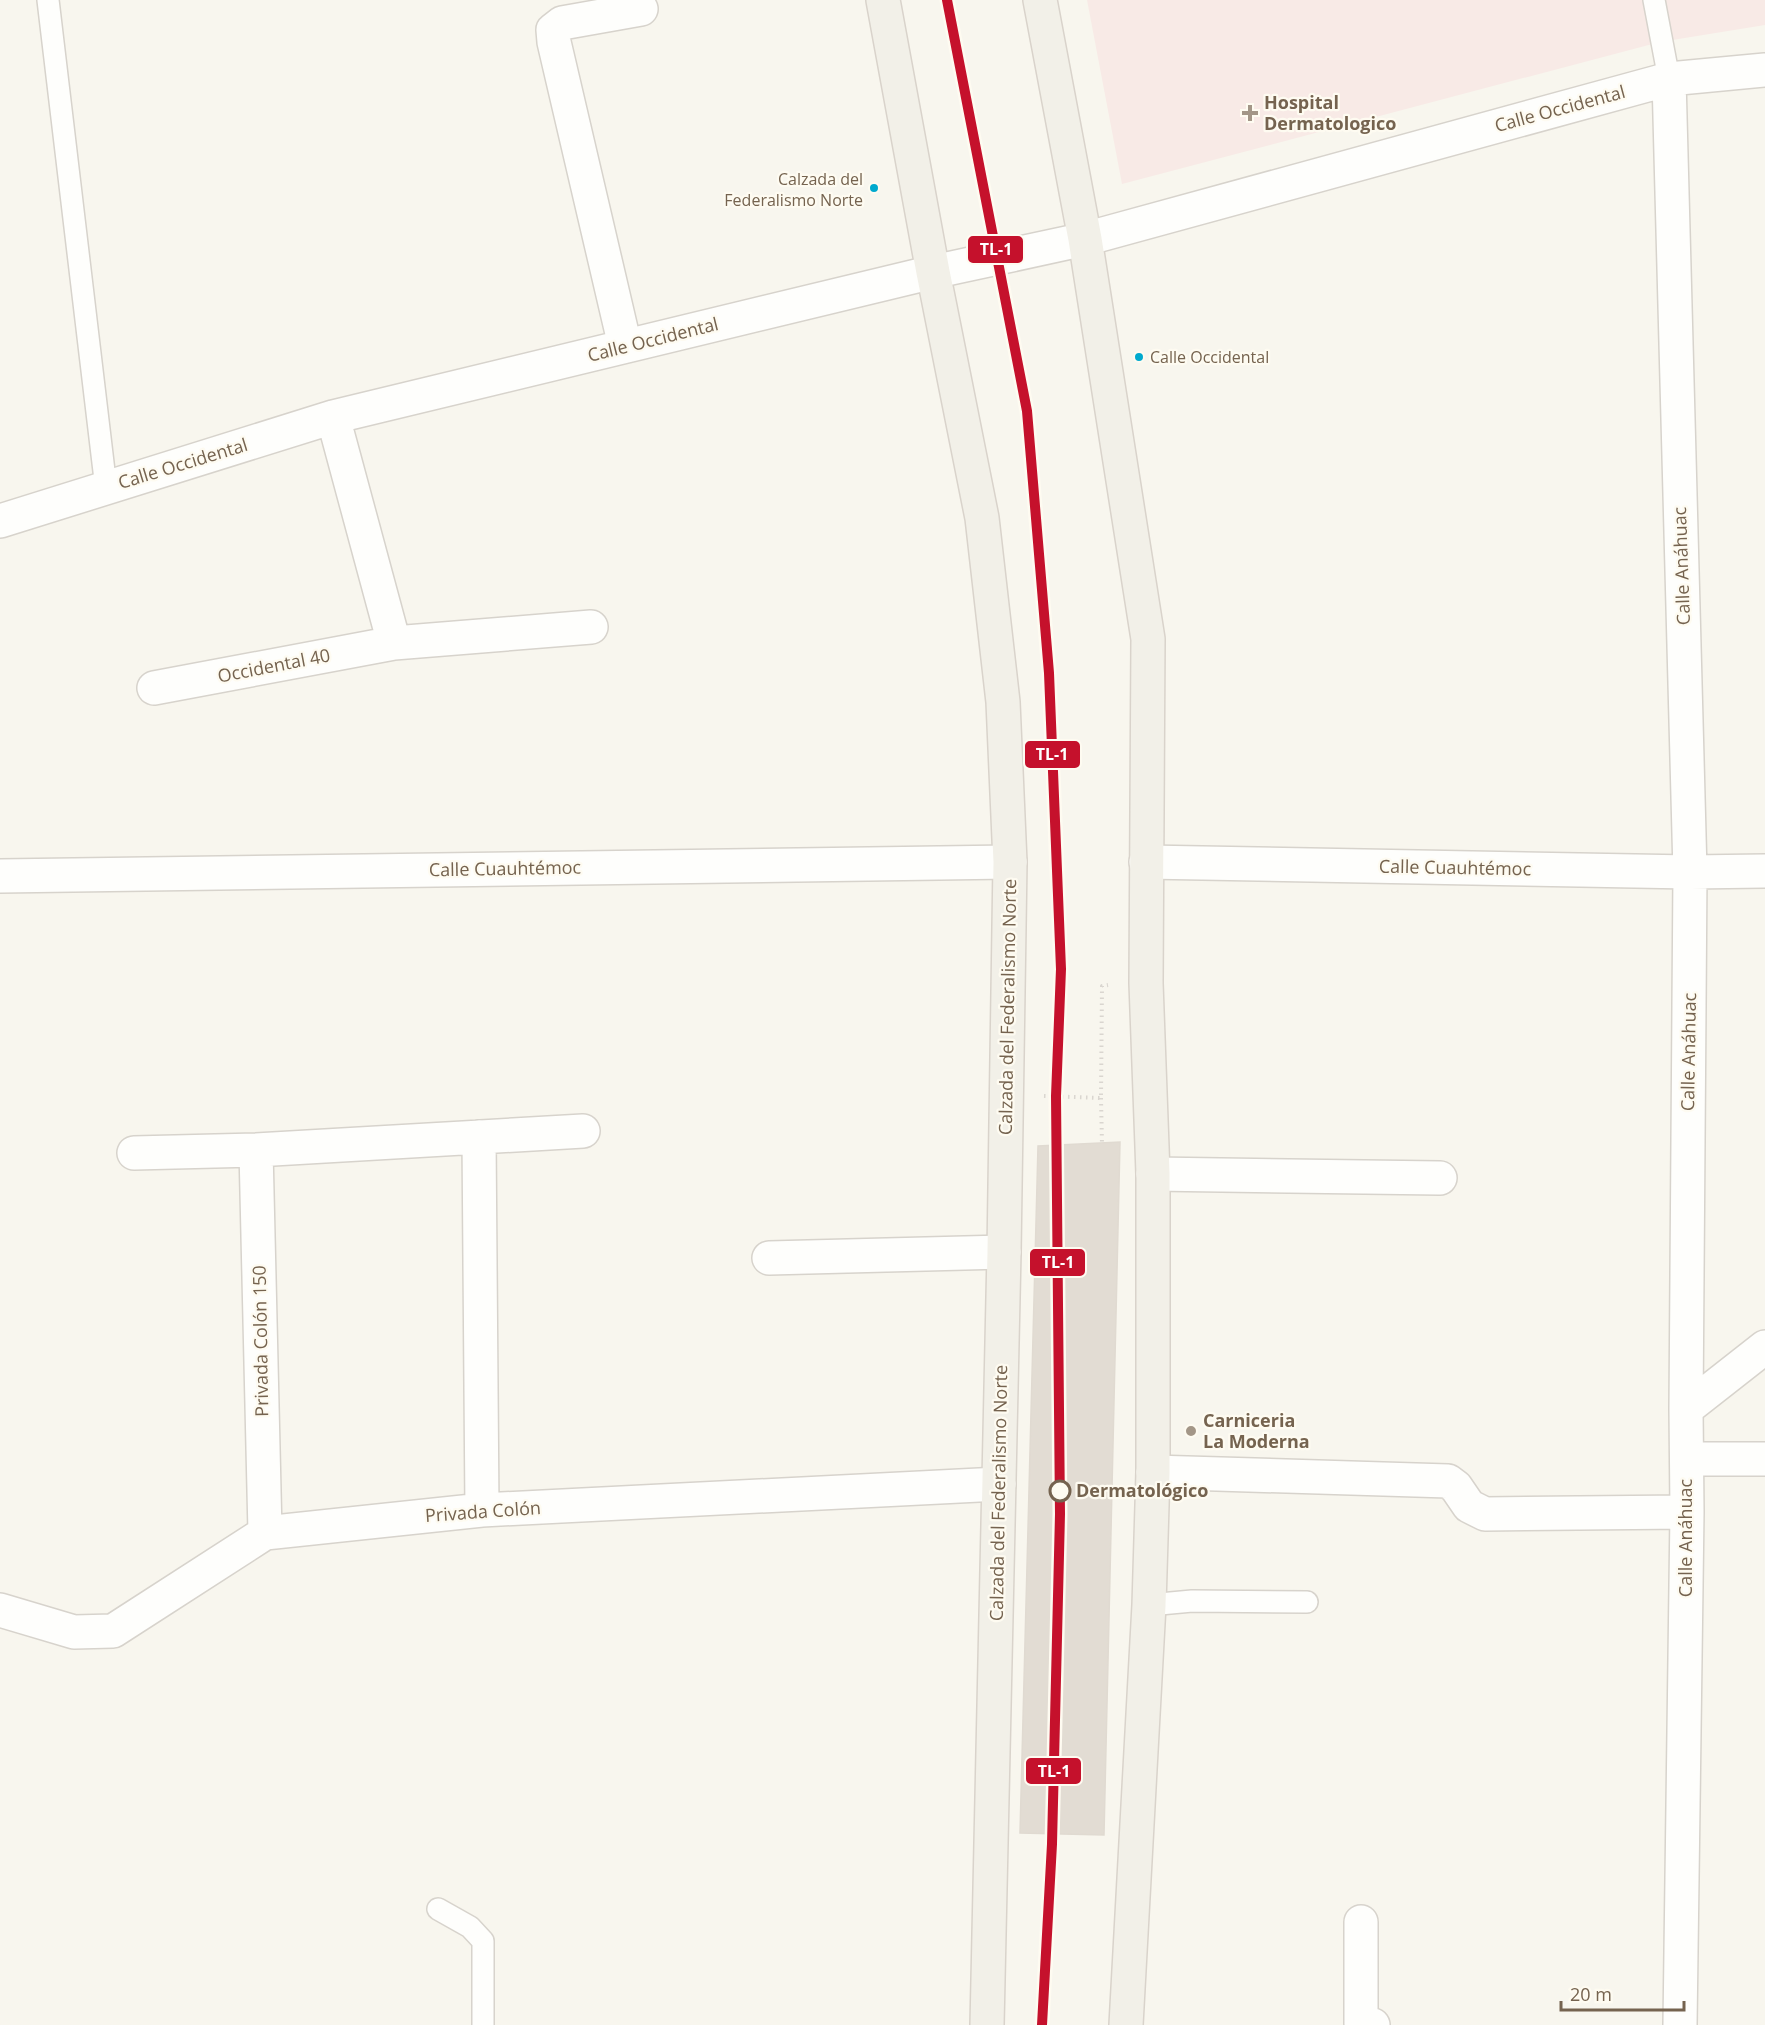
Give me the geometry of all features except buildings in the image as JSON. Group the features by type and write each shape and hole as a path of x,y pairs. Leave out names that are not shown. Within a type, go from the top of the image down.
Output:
{"main road":[{"name":"Calzada del Federalismo Norte","path":"883,0 933,272 982,518 1003,702 1010,862 987,2025"},
{"path":"1040,0 1085,239 1148,639 1146,983 1153,1174 1153,1472 1149,1605 1126,2025"}],"street":[{"path":"626,346 553,30 562,23 641,9"},
{"name":"Calle Occidental","path":"0,521 333,417 933,272 1085,239 1670,79 1765,70"},
{"name":"Calle Anáhuac","path":"1670,79 1690,872 1686,1409 1688,1512 1680,2025"},
{"path":"333,417 394,643"},
{"name":"Occidental 40","path":"154,688 394,643 591,627"},
{"name":"Calle Cuauhtémoc","path":"0,876 1010,862"},
{"name":"Calle Cuauhtémoc","path":"1146,862 1690,872 1765,871"},
{"path":"134,1153 256,1149 584,1131"},
{"path":"479,1137 482,1510"},
{"name":"Privada Colón 150","path":"256,1149 266,1533"},
{"path":"1153,1174 1440,1178"},
{"path":"769,1258 1004,1252"},
{"path":"1686,1409 1765,1347"},
{"path":"1687,1459 1765,1459"},
{"path":"1153,1472 1448,1481 1456,1487 1469,1506 1485,1514 1688,1512"},
{"name":"Privada Colón","path":"0,1610 75,1632 113,1631 266,1533 482,1510 999,1484"},
{"path":"1361,1922 1361,2023 1373,2025"}],"lane":[{"path":"48,0 106,488"},
{"path":"1654,0 1670,79"},
{"path":"1149,1605 1192,1601 1307,1602"},
{"path":"438,1910 470,1927 483,1941 483,2025"}],"path":[{"path":"1102,1144 1102,986 1146,983"},
{"path":"1041,1096 1101,1098"}],"shaded area":[{"name":"Hospital Dermatologico","path":"1087,0 1765,0 1765,25 1660,42 1122,184"}],"transit line":[{"name":"TL-1","path":"947,0 1027,411 1049,673 1061,969 1056,1096 1060,1514 1052,1844 1042,2025"}],"place":[{"name":"Hospital Dermatologico","path":"1250,113"},
{"name":"Calzada del Federalismo Norte","path":"874,188"},
{"name":"Calle Occidental","path":"1139,357"},
{"name":"Carniceria La Moderna","path":"1191,1431"},
{"name":"Dermatológico","path":"1060,1491"}]}
